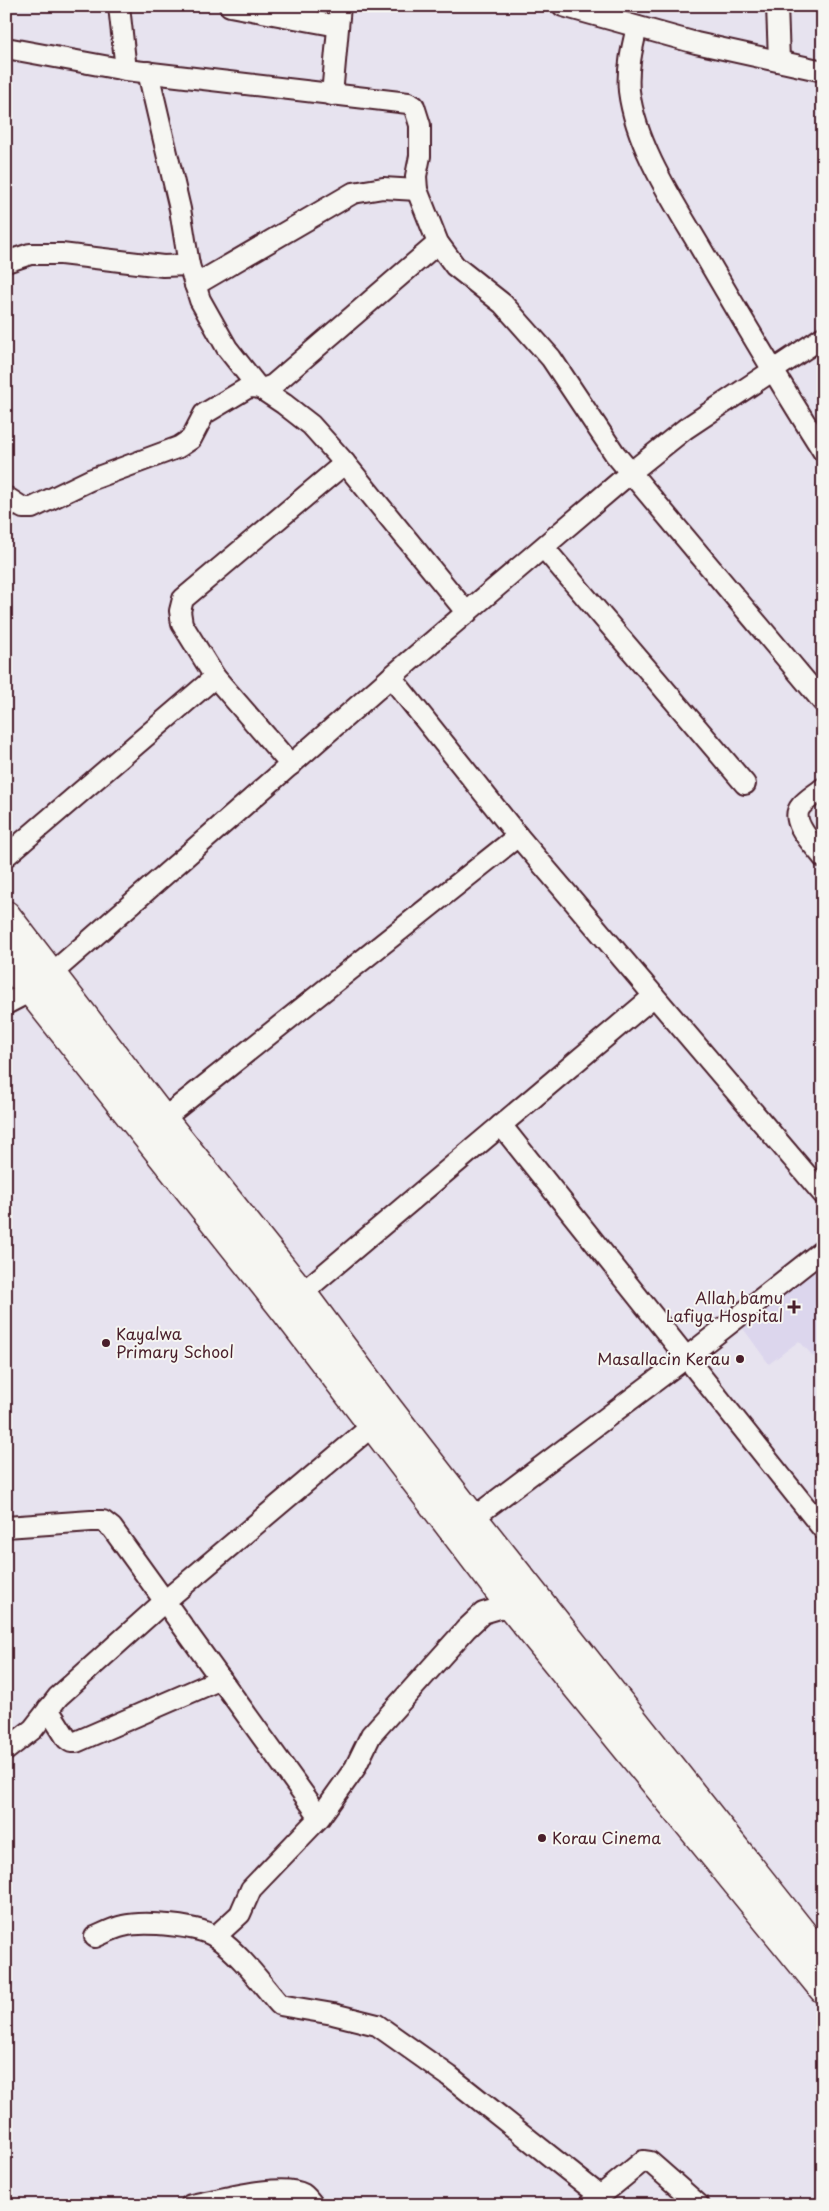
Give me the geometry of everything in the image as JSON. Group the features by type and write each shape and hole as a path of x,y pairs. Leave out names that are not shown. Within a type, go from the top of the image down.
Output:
{"main road":[{"path":"6,915 40,983 372,1426 510,1605 823,1989"},
{"path":"6,957 40,983 163,1119 302,1293 387,1408 473,1518 823,1959"}],"street":[{"path":"119,6 126,70"},
{"path":"230,6 339,16 332,95"},
{"path":"564,6 593,10 637,27 696,44 823,71"},
{"path":"777,6 778,60"},
{"path":"637,27 629,59 629,91 639,131 659,176 772,371 823,451"},
{"path":"6,48 126,70 408,103 414,106 420,125 420,156 416,176 417,190 438,243 455,266 503,304 551,358 615,454 630,473 823,702"},
{"path":"148,72 180,209 189,265 200,300 227,348 257,386 284,404 310,425 345,463 467,613"},
{"path":"195,285 353,193 383,188 417,190"},
{"path":"6,496 23,508 32,508 90,480 179,447 191,438 204,414 249,387 266,388 273,385 438,243"},
{"path":"6,262 30,254 61,254 163,266 189,265"},
{"path":"6,1004 40,983 391,677 630,473 685,429 823,337"},
{"path":"290,765 215,678 182,624 180,611 183,599 345,463"},
{"path":"544,548 746,784"},
{"path":"391,677 518,836 823,1194"},
{"path":"6,856 215,678"},
{"path":"823,788 800,807 797,819 804,833 823,857"},
{"path":"163,1119 518,836"},
{"path":"302,1293 654,996"},
{"path":"501,1125 823,1529"},
{"path":"473,1518 687,1357 823,1250"},
{"path":"6,1750 33,1729 58,1697 165,1601 372,1426"},
{"path":"6,1527 103,1521 112,1528 320,1817"},
{"path":"216,1936 240,1914 251,1889 320,1817 355,1768 371,1735 434,1664 483,1613 510,1605"},
{"path":"48,1709 67,1739 71,1742 76,1742 221,1679"},
{"path":"95,1937 124,1926 152,1923 187,1928 216,1936 247,1966 280,2005 334,2014 377,2025 449,2076 594,2200 643,2161 650,2162 699,2205"},
{"path":"191,2205 250,2192 292,2191 303,2194 313,2205"}],"shaded area":[{"name":"Allah bamu Lafiya Hospital","path":"823,1256 823,1350 814,1357 799,1341 769,1364 742,1327"}],"place":[{"name":"Allah bamu Lafiya Hospital","path":"794,1307"},
{"name":"Kayalwa Primary School","path":"106,1343"},
{"name":"Masallacin Kerau","path":"740,1359"},
{"name":"Korau Cinema","path":"542,1838"}]}
